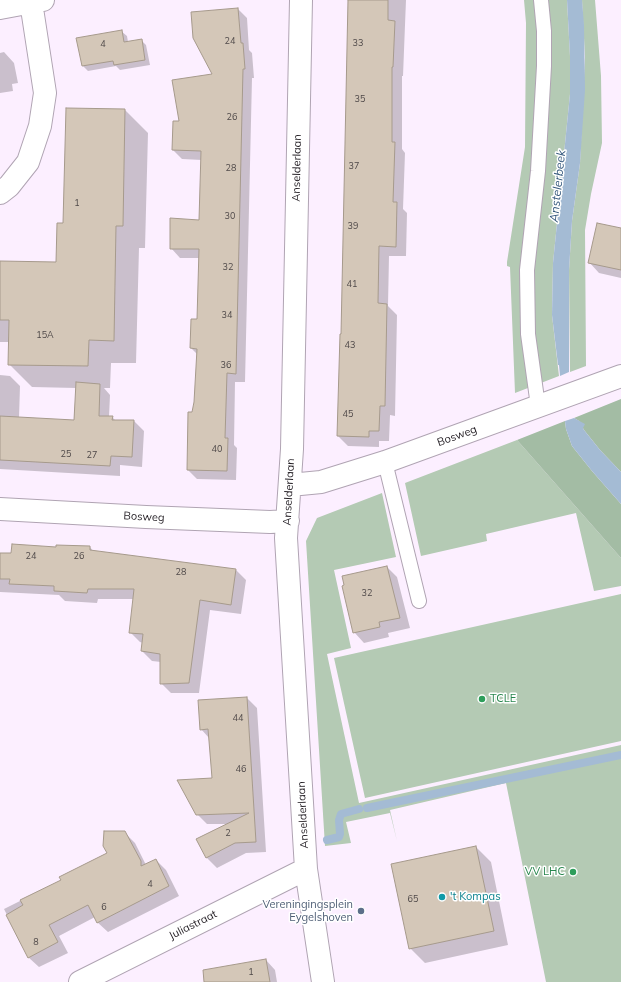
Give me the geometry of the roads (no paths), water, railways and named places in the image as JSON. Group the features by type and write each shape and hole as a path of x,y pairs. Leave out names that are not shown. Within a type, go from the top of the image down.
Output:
{"street":[{"name":"Anselderlaan","path":"301,0 292,442 286,538 306,869 323,982"},
{"path":"0,8 37,1 45,94 40,126 28,162 9,186 0,193"},
{"name":"Bosweg","path":"290,485 320,482 385,462 621,376"},
{"name":"Bosweg","path":"0,510 270,522 288,521"},
{"name":"Juliastraat","path":"80,982 306,869"}],"lane":[{"path":"538,406 528,334 527,270 538,171 544,66 544,31 541,0"},
{"path":"385,462 419,601"}],"water":[{"path":"567,0 582,0 585,90 580,163 572,221 569,270 569,372 560,376 552,315 553,263 570,94 570,56"},
{"path":"574,418 585,424 583,428 584,430 600,450 621,472 621,504 572,446 565,421"}],"waterway":[{"path":"367,808 621,755"},
{"path":"327,840 339,837 339,820 341,814 359,809"}],"place":[{"name":"TCLE","path":"482,699"},
{"name":"VV LHC","path":"573,872"},
{"name":"'t Kompas","path":"442,897"},
{"name":"Vereningingsplein Eygelshoven","path":"361,911"}],"water label":[{"name":"Anstelerbeek","path":"558,186"}]}
